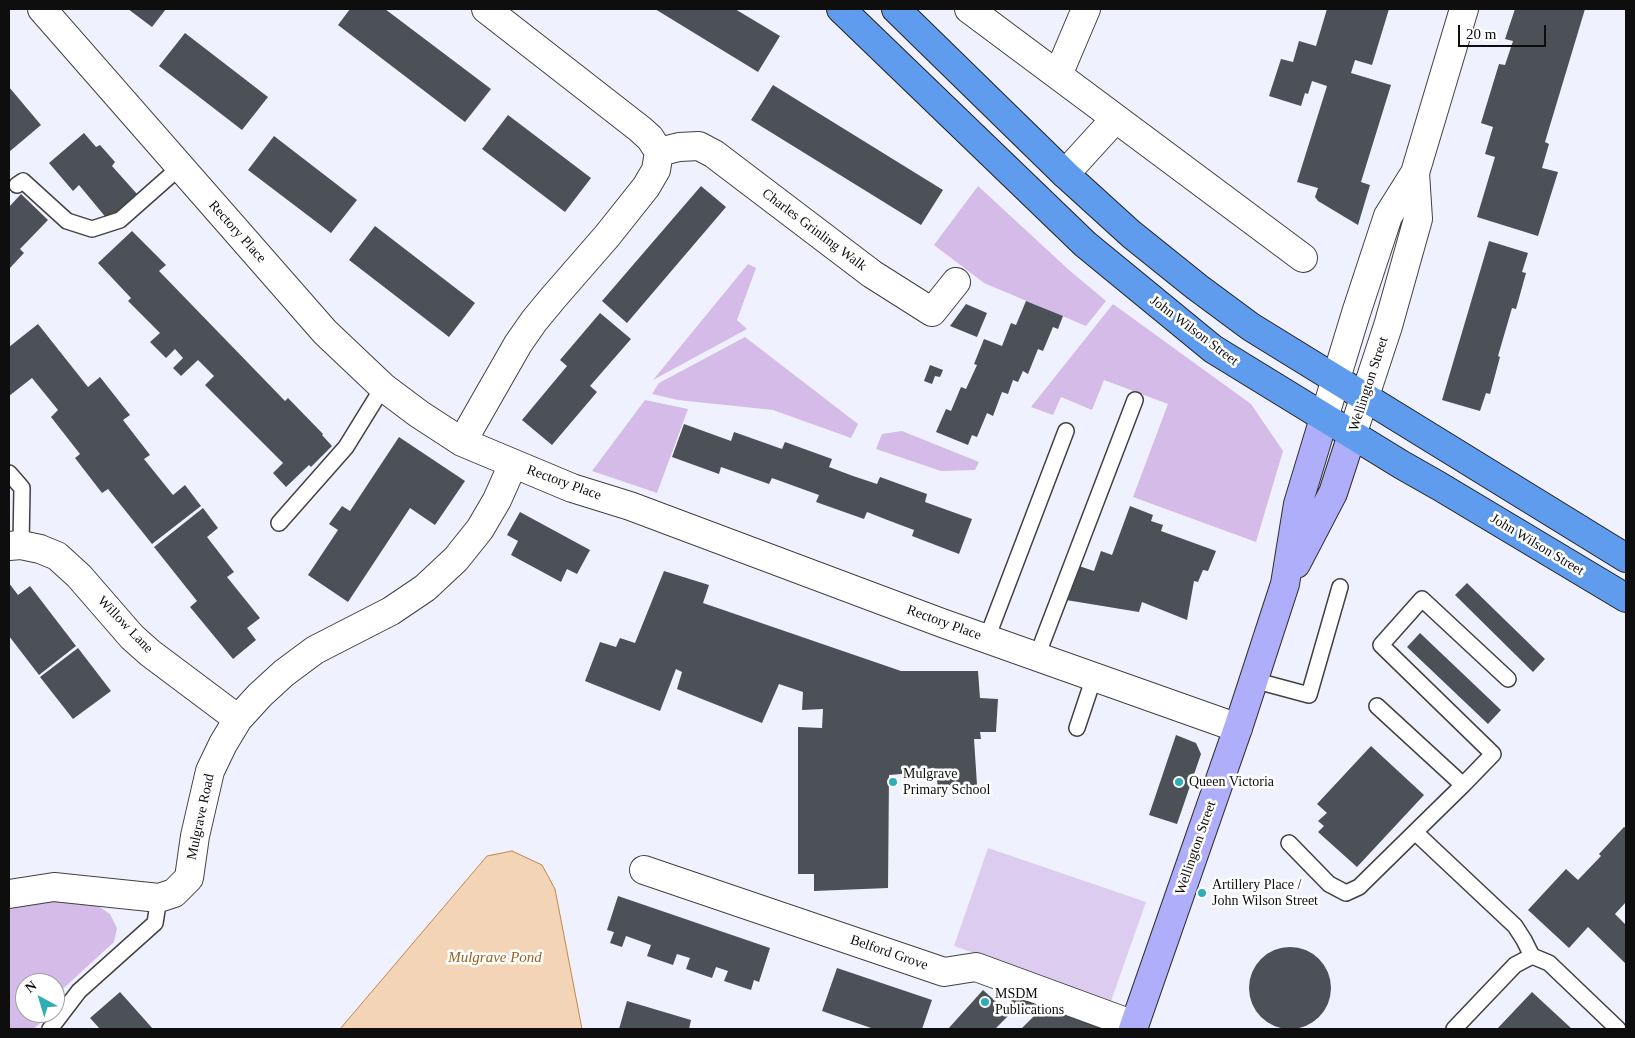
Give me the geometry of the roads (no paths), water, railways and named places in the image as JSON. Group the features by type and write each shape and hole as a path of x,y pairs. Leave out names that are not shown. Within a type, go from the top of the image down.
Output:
{"highway":[{"name":"John Wilson Street","path":"841,9 1085,244 1213,349 1352,435 1626,598"},
{"path":"896,9 1065,174 1131,234 1197,287 1251,326 1626,558"}],"main road":[{"name":"Wellington Street","path":"1134,1027 1238,728 1285,584 1298,504 1324,418"},
{"name":"Wellington Street","path":"1285,584 1333,493 1352,435"}],"street":[{"name":"Rectory Place","path":"42,9 325,332 383,387 419,414 462,442 572,488 630,506 1036,656 1238,728"},
{"path":"462,442 518,344 534,321 607,236 646,187 656,170 659,152 650,138 640,128 486,9"},
{"path":"969,9 1304,258"},
{"path":"1058,75 1086,9"},
{"name":"Wellington Street","path":"1324,418 1388,216 1415,173 1464,9"},
{"path":"1065,174 1116,119"},
{"name":"Charles Grinling Walk","path":"659,152 678,147 699,146 714,154 872,274 932,312 956,282"},
{"name":"Wellington Street","path":"1352,435 1388,326 1418,219 1415,173"},
{"name":"Mulgrave Road","path":"159,898 174,892 189,878 195,836 210,771 238,719 260,695 315,650 391,611 437,577 456,559 480,529 497,500 513,464"},
{"name":"Willow Lane","path":"15,546 40,549 57,556 79,576 132,637 150,653 238,719"},
{"name":"Belford Grove","path":"644,870 944,972 976,967 1134,1027"},
{"path":"9,894 54,888 159,898"}],"lane":[{"path":"17,185 23,181 67,221 92,230 120,220 180,168"},
{"path":"279,523 346,447 383,387"},
{"path":"1036,656 1135,400"},
{"path":"987,638 1066,431"},
{"path":"9,473 22,488 15,546"},
{"path":"1253,680 1308,695 1340,587"},
{"path":"1289,843 1329,884 1346,893 1359,887 1493,754 1381,645 1422,600 1508,679"},
{"path":"1077,728 1094,677"},
{"path":"1377,706 1463,785"},
{"path":"1415,832 1515,926 1532,956 1550,963 1618,1029"},
{"path":"50,1029 79,991 155,923 159,898"},
{"path":"1454,1029 1515,965 1532,956"}],"water":[{"name":"Mulgrave Pond","path":"512,851 542,865 555,889 582,1029 340,1029 487,856"}],"place":[{"name":"Mulgrave Primary School","path":"893,782"},
{"name":"Queen Victoria","path":"1179,782"},
{"name":"Artillery Place / John Wilson Street","path":"1202,893"},
{"name":"MSDM Publications","path":"985,1002"}]}
